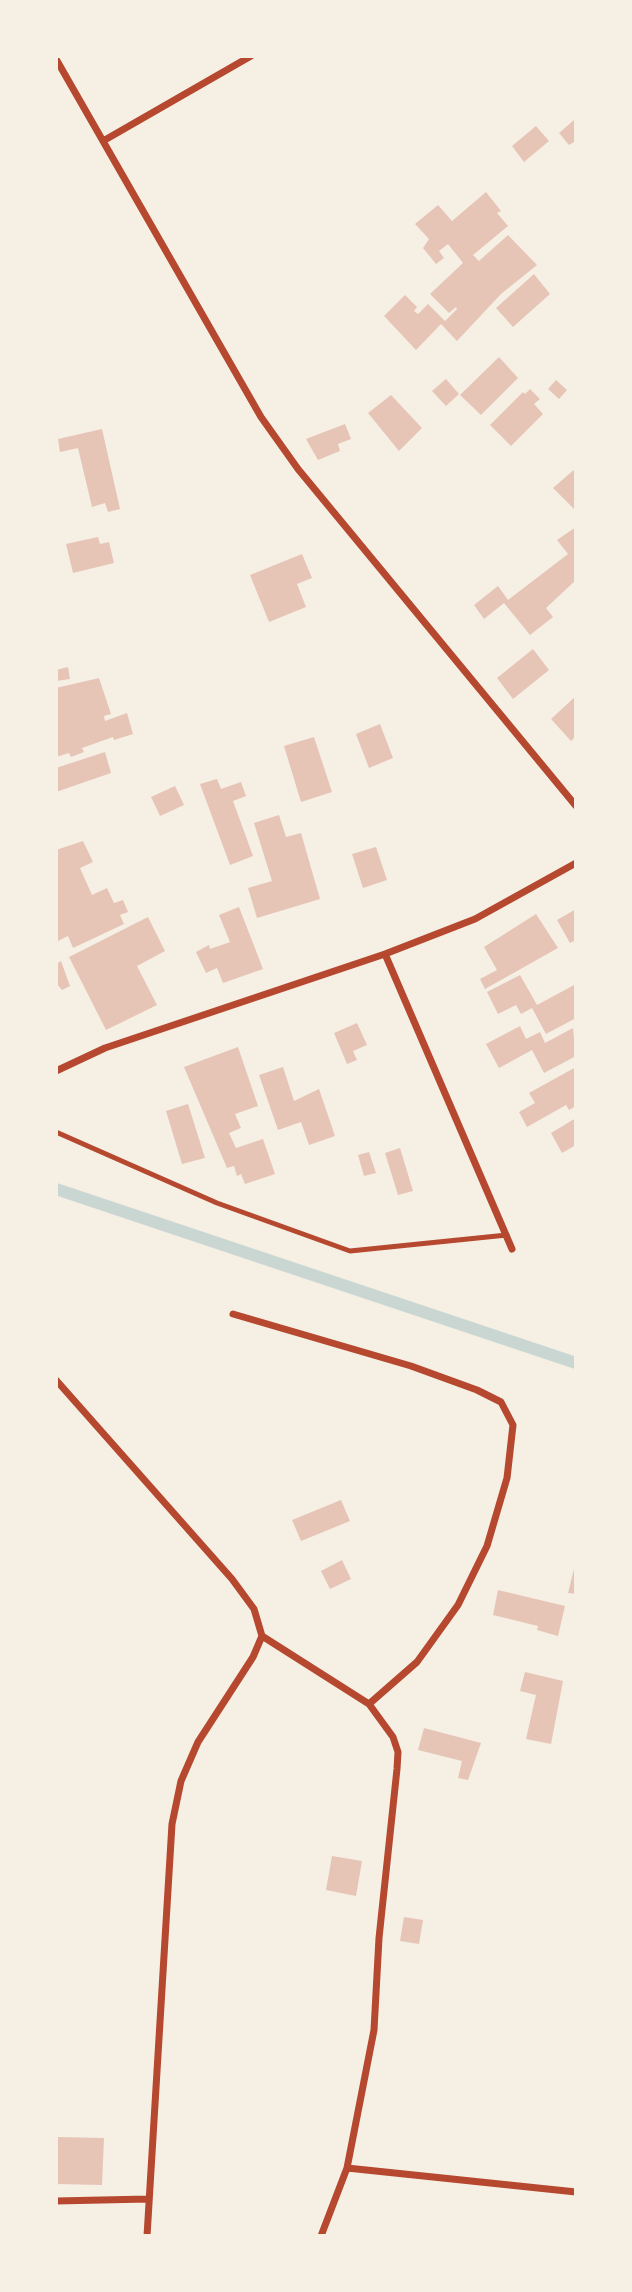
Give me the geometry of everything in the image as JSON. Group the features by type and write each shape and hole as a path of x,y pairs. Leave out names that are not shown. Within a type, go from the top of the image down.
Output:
{"street":[{"path":"103,141 251,56"},
{"path":"56,59 261,416 298,469 576,806"},
{"path":"56,1071 105,1048 385,954 475,919 576,863"},
{"path":"385,954 512,1249"},
{"path":"233,1314 411,1366 477,1390 500,1402 513,1425 507,1478 487,1546 458,1605 417,1662 369,1704"},
{"path":"56,1380 232,1580 254,1609 262,1636 253,1657 198,1742 181,1780 172,1825 147,2236"},
{"path":"262,1636 369,1704 393,1737 398,1752 379,1938 374,2030 347,2168 321,2236"},
{"path":"347,2168 576,2192"},
{"path":"56,2201 148,2199"}],"lane":[{"path":"56,1132 217,1203 350,1251 507,1235"}],"building":[{"path":"574,120 576,141 569,145 559,133"},
{"path":"536,126 549,141 524,162 512,146"},
{"path":"486,192 501,211 497,213 508,226 473,255 479,261 508,235 537,265 501,294 457,341 441,324 416,350 384,316 405,295 417,307 414,311 418,314 428,304 445,321 456,307 449,313 430,294 463,263 448,244 439,251 444,258 436,264 423,248 429,239 415,224 438,205 452,221"},
{"path":"534,274 550,294 513,327 496,308"},
{"path":"499,357 518,378 481,415 460,395"},
{"path":"446,379 459,394 446,406 432,391"},
{"path":"556,380 567,390 559,399 548,389"},
{"path":"530,389 540,399 534,404 543,414 511,446 490,425 523,392 525,394"},
{"path":"391,395 422,428 399,451 368,413"},
{"path":"345,424 351,439 338,444 340,451 318,460 306,439"},
{"path":"102,429 120,509 108,512 105,503 92,507 78,448 60,452 58,439"},
{"path":"576,468 576,511 553,488"},
{"path":"576,527 576,580 546,608 553,617 530,635 504,603 484,619 474,605 498,586 508,600 568,554 557,540"},
{"path":"98,537 100,544 109,542 114,563 73,573 66,544"},
{"path":"302,554 312,578 297,584 306,607 269,622 250,575"},
{"path":"533,649 549,670 513,699 497,678"},
{"path":"68,667 70,679 56,681 56,670"},
{"path":"99,678 111,714 104,716 105,721 127,713 133,734 114,740 113,737 82,748 84,752 71,757 69,753 56,757 56,688"},
{"path":"576,696 576,736 571,741 551,719"},
{"path":"380,724 393,758 369,768 356,734"},
{"path":"314,737 332,792 301,802 284,746"},
{"path":"105,752 111,773 56,792 56,768"},
{"path":"217,779 221,789 241,782 246,796 233,801 253,856 230,865 200,784"},
{"path":"175,786 184,805 160,816 151,797"},
{"path":"279,815 286,837 301,833 320,899 257,918 248,888 272,881 254,823"},
{"path":"83,841 93,862 80,868 92,895 107,888 114,903 123,900 128,912 120,915 124,924 73,948 68,936 56,942 56,850"},
{"path":"376,847 387,880 363,888 352,854"},
{"path":"239,907 263,969 223,983 217,968 206,973 196,952 209,945 210,949 230,942 219,915"},
{"path":"576,909 576,940 570,943 557,920"},
{"path":"536,914 558,948 485,989 480,979 497,970 484,947"},
{"path":"148,917 165,951 137,966 157,1005 106,1030 69,957"},
{"path":"61,961 70,986 62,990 56,983 56,964"},
{"path":"520,975 537,1005 576,984 576,1018 546,1034 532,1008 521,1014 516,1005 498,1014 487,992"},
{"path":"357,1023 367,1045 353,1051 357,1060 347,1064 334,1033"},
{"path":"520,1026 526,1039 540,1032 545,1043 573,1028 576,1056 544,1073 532,1050 499,1068 486,1044"},
{"path":"238,1047 258,1106 235,1114 241,1128 229,1133 236,1148 263,1139 275,1174 245,1184 241,1174 237,1176 234,1166 227,1168 184,1067"},
{"path":"283,1067 294,1101 319,1089 335,1136 309,1145 301,1122 278,1130 259,1075"},
{"path":"576,1067 576,1106 569,1110 566,1105 527,1127 519,1112 535,1103 529,1093"},
{"path":"188,1104 205,1158 182,1164 166,1111"},
{"path":"576,1118 576,1145 562,1153 551,1133"},
{"path":"400,1148 413,1191 398,1195 385,1153"},
{"path":"369,1152 376,1173 364,1176 358,1155"},
{"path":"341,1500 350,1521 301,1541 292,1520"},
{"path":"342,1560 351,1579 330,1589 321,1571"},
{"path":"576,1565 576,1594 568,1593"},
{"path":"498,1590 565,1606 558,1636 537,1630 538,1626 493,1615"},
{"path":"525,1672 563,1681 551,1744 526,1739 536,1695 520,1691"},
{"path":"424,1728 481,1743 468,1780 458,1778 462,1761 418,1750"},
{"path":"332,1856 362,1861 356,1896 326,1890"},
{"path":"404,1917 423,1920 419,1944 400,1941"},
{"path":"58,2137 104,2138 102,2185 57,2184"}],"waterway":[{"path":"56,1189 576,1363"}]}
